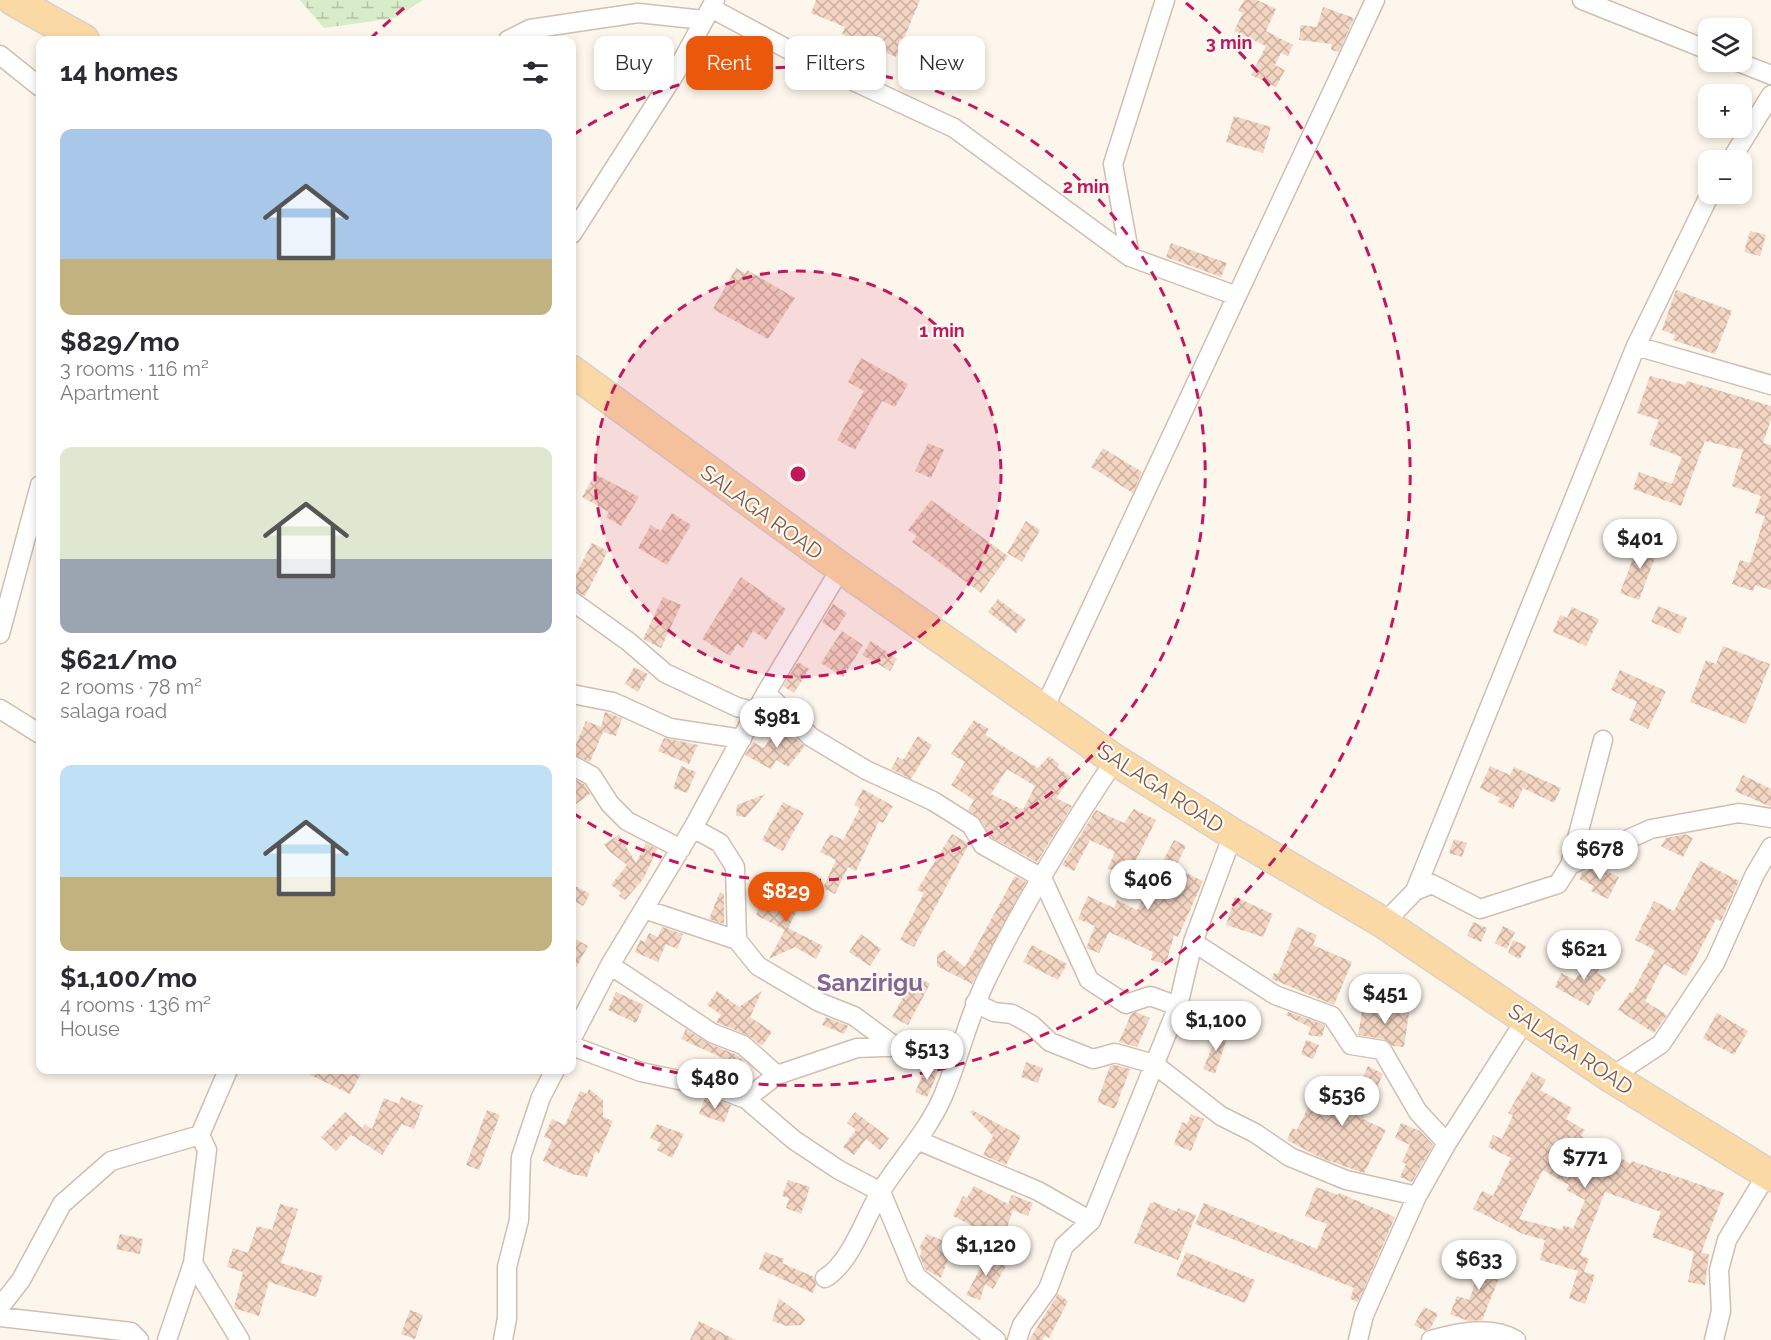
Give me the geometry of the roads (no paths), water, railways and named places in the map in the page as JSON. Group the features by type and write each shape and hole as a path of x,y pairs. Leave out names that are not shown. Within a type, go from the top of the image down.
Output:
{"main road":[{"path":"13,0 77,36"},
{"name":"SALAGA ROAD","path":"576,374 841,568 1115,760 1233,834 1384,923 1611,1077 1769,1175"}],"street":[{"path":"1130,257 1113,164 1165,0"},
{"path":"1043,711 1375,0"},
{"path":"1582,0 1698,46"},
{"path":"576,228 676,72 710,9"},
{"path":"516,36 530,29 638,13 710,9 804,58 954,128 1130,257 1238,296"},
{"path":"0,55 36,84"},
{"path":"1752,68 1771,75"},
{"path":"1737,150 1771,95"},
{"path":"1384,923 1415,891 1636,346 1705,204"},
{"path":"1636,346 1771,385"},
{"path":"0,634 36,500"},
{"path":"576,1030 610,965 681,849 766,693 841,568"},
{"path":"576,604 629,642 665,673 737,707 756,712"},
{"path":"766,693 811,737 866,770 933,801 971,825 982,845 1042,878 1089,980 1126,1004 1150,996 1178,1006"},
{"path":"576,695 613,702 670,728 742,739"},
{"path":"0,709 36,732"},
{"path":"1415,891 1432,884 1480,909 1558,884 1570,865 1603,740"},
{"path":"825,1278 834,1272 864,1225 881,1192 917,1140 943,1096 975,1002 1067,832 1115,760"},
{"path":"576,767 592,776 610,804 627,821 681,849"},
{"path":"1570,865 1651,829 1739,813 1771,818"},
{"path":"693,828 720,843 735,867 737,940"},
{"path":"1017,1340 1022,1325 1048,1289 1064,1246 1091,1221 1178,1006 1193,942 1233,834"},
{"path":"1611,1077 1661,1044 1715,963 1755,874 1771,847"},
{"path":"645,909 737,940 758,966 819,1002 854,1016 896,1047"},
{"path":"1193,942 1275,995 1332,1016 1352,1045 1382,1050 1418,1112 1447,1143"},
{"path":"610,965 712,1033 743,1046 777,1075"},
{"path":"975,1002 994,1012 1012,1014 1032,1024 1050,1042 1093,1059 1115,1053 1154,1064 1221,1116 1255,1133 1290,1157 1346,1180 1417,1196"},
{"path":"1358,1340 1364,1314 1417,1196 1447,1143 1526,1019"},
{"path":"746,1099 777,1075 857,1048 896,1047 957,1053"},
{"path":"576,1048 641,1072 716,1088 746,1099 794,1140 839,1170 881,1192 916,1276 996,1340"},
{"path":"167,1340 193,1263 207,1150 200,1135 226,1074"},
{"path":"503,1340 507,1318 507,1267 519,1220 521,1157 541,1097 553,1074"},
{"path":"0,1307 21,1280 62,1204 111,1161 200,1135"},
{"path":"917,1140 1038,1191 1091,1221"},
{"path":"1714,1340 1721,1311 1719,1270 1727,1240 1769,1175"},
{"path":"193,1263 240,1340"},
{"path":"0,1317 131,1332 139,1340"},
{"path":"1431,1340 1461,1331 1506,1334 1516,1340"}],"district":[{"name":"Sanzirigu","path":"870,982"}]}
